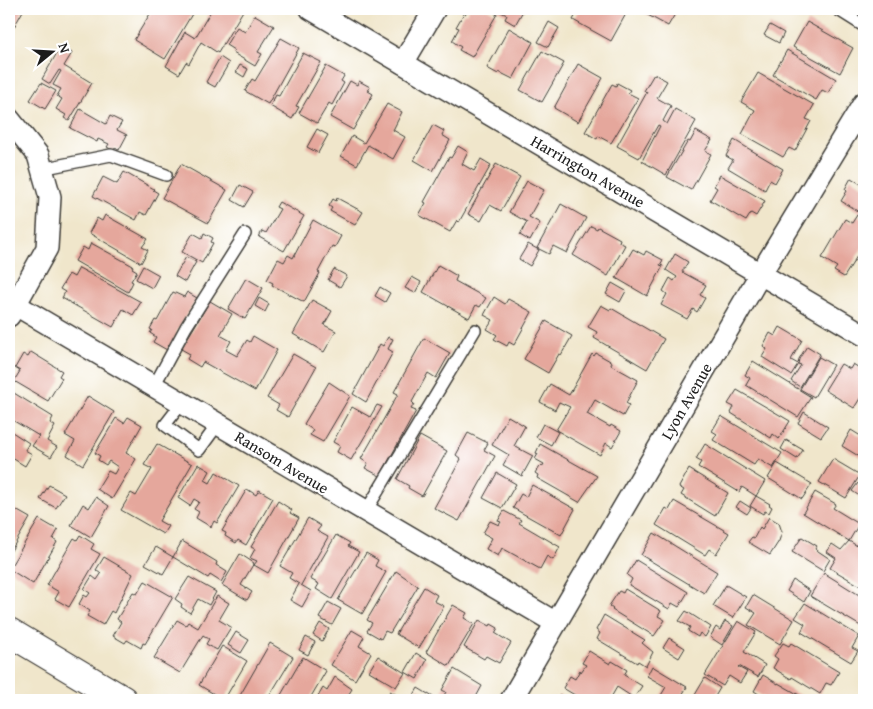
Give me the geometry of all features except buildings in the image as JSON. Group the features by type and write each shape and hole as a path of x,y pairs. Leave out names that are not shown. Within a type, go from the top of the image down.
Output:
{"street":[{"name":"Harrington Avenue","path":"311,9 762,273 864,335"},
{"path":"403,63 435,9"},
{"name":"Lyon Avenue","path":"511,700 864,103"},
{"path":"9,119 38,155 50,198 47,248 11,307"},
{"name":"Ransom Avenue","path":"11,307 154,386 556,623"},
{"path":"9,632 123,700"}],"lane":[{"path":"837,9 864,26"},
{"path":"41,168 111,155 166,175"},
{"path":"154,386 186,327 245,234"},
{"path":"366,511 475,330"},
{"path":"182,403 165,425 199,450 218,424"}]}
